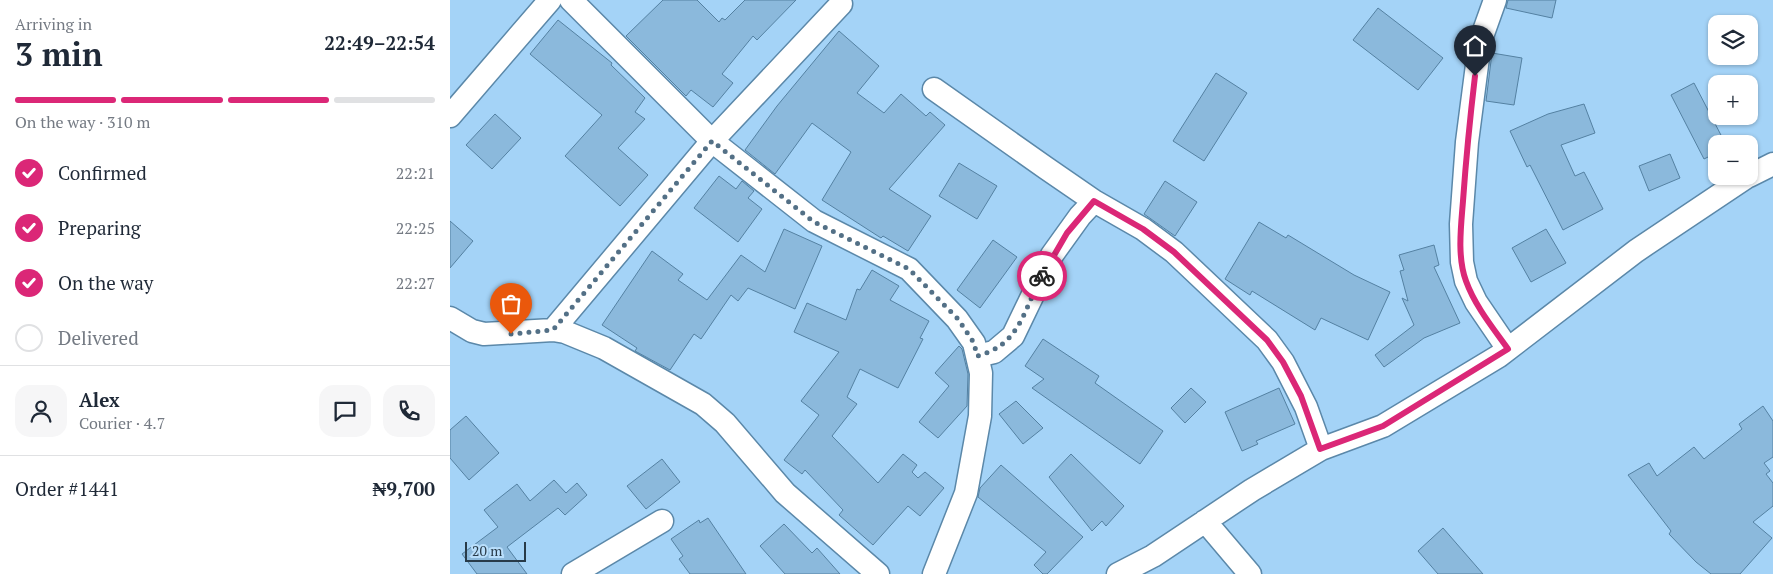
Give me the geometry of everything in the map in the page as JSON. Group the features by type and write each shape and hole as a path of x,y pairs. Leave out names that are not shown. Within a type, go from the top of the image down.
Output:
{"street":[{"path":"450,116 550,0"},
{"path":"571,0 712,141 814,222 909,269 958,319 974,343 981,373 980,416 966,493 934,574"},
{"path":"1495,0 1480,42 1468,133 1461,224 1462,262 1466,280 1476,302 1508,349"},
{"path":"553,330 712,141 841,4"},
{"path":"934,89 1094,201 1143,229 1174,252 1267,340 1283,362 1295,384 1306,407 1320,449"},
{"path":"1758,171 1773,164"},
{"path":"1118,574 1153,556 1320,449 1383,426 1508,349 1636,251 1735,185"},
{"path":"977,356 994,352 1013,336 1052,255 1080,216 1094,201"},
{"path":"450,318 472,331 484,334 553,330 565,332 604,348 715,413 785,493 878,574"},
{"path":"573,574 662,521"},
{"path":"1205,522 1250,574"}],"building":[{"path":"663,0 697,0 719,22 722,18 725,20 745,0 796,0 757,40 753,36 722,74 733,83 713,107 691,90 686,96 626,36"},
{"path":"1508,0 1556,0 1552,18 1506,8"},
{"path":"1378,8 1443,58 1418,90 1353,40"},
{"path":"558,20 612,63 611,65 645,98 635,112 645,119 618,148 648,175 620,206 565,156 602,115 530,54"},
{"path":"839,31 879,66 857,93 884,113 901,94 926,116 930,112 945,125 889,189 931,216 908,251 883,236 881,238 822,200 851,152 812,123 775,174 745,150 777,106"},
{"path":"1492,53 1522,58 1514,105 1486,101"},
{"path":"1216,73 1247,93 1204,161 1173,141"},
{"path":"1694,83 1708,110 1708,125 1716,125 1721,135 1708,135 1708,157 1704,159 1671,95"},
{"path":"1584,104 1595,133 1561,145 1575,176 1584,172 1603,209 1563,230 1530,165 1527,167 1510,131 1548,114"},
{"path":"495,114 521,138 492,169 466,145"},
{"path":"1670,154 1680,178 1649,191 1639,166"},
{"path":"959,163 997,186 977,219 939,196"},
{"path":"719,176 736,189 742,181 754,191 748,198 762,209 738,242 694,208"},
{"path":"1165,181 1197,202 1175,236 1144,214"},
{"path":"450,221 473,241 450,268"},
{"path":"1259,222 1286,238 1288,235 1354,275 1390,292 1368,340 1321,318 1315,330 1252,291 1250,295 1225,279"},
{"path":"784,229 822,246 795,309 748,288 738,301 731,295 701,339 694,334 670,370 635,351 637,348 602,325 652,251 683,274 678,280 707,300 741,255 765,272"},
{"path":"1546,229 1566,263 1531,282 1512,248"},
{"path":"993,240 1017,257 980,308 957,290"},
{"path":"1434,245 1439,265 1434,267 1460,323 1424,338 1384,367 1375,355 1414,325 1402,298 1408,301 1400,271 1404,270 1399,255"},
{"path":"872,270 899,286 890,300 929,321 920,338 923,339 898,388 860,369 847,397 857,404 832,436 878,483 903,454 917,465 912,472 918,478 925,472 944,488 920,516 908,506 873,545 839,515 843,510 805,470 802,474 784,460 819,415 801,401 839,352 794,332 807,303 846,320 857,289 860,290"},
{"path":"1043,339 1099,376 1095,383 1163,431 1140,464 1032,388 1044,379 1025,366"},
{"path":"959,346 962,349 968,374 967,406 938,438 919,422 949,386 935,373"},
{"path":"1191,388 1206,402 1185,423 1171,408"},
{"path":"1279,388 1295,424 1256,441 1258,444 1242,451 1225,412"},
{"path":"1016,401 1043,428 1023,444 999,414"},
{"path":"1763,406 1773,421 1773,457 1764,463 1770,471 1766,474 1773,483 1773,506 1753,522 1772,538 1740,574 1711,574 1696,562 1669,534 1671,531 1628,475 1649,463 1657,476 1694,447 1704,459 1742,429 1739,424"},
{"path":"466,416 499,453 469,480 450,458 450,430"},
{"path":"1071,454 1124,506 1106,526 1102,521 1092,531 1049,477"},
{"path":"662,459 680,482 646,509 627,486"},
{"path":"1001,465 1083,537 1047,574 1043,574 1034,565 1046,552 978,497 980,488"},
{"path":"554,480 566,493 577,483 587,495 565,515 558,508 507,547 527,574 477,574 462,554 498,527 484,510 517,484 530,501"},
{"path":"708,518 746,574 690,574 679,559 683,556 671,539 699,520 700,523"},
{"path":"784,524 812,553 817,548 840,574 785,574 760,546"},
{"path":"1443,528 1483,574 1438,574 1418,551"}],"way so far":[{"path":"511,334 553,330 712,141 814,222 909,269 958,319 974,343 977,356 994,352 1013,336 1042,276"}],"route":[{"path":"1042,276 1052,255 1067,233 1094,201 1143,229 1174,252 1267,340 1283,362 1301,396 1320,449 1383,426 1508,349 1476,302 1466,280 1462,262 1461,224 1467,142 1475,76"}]}
